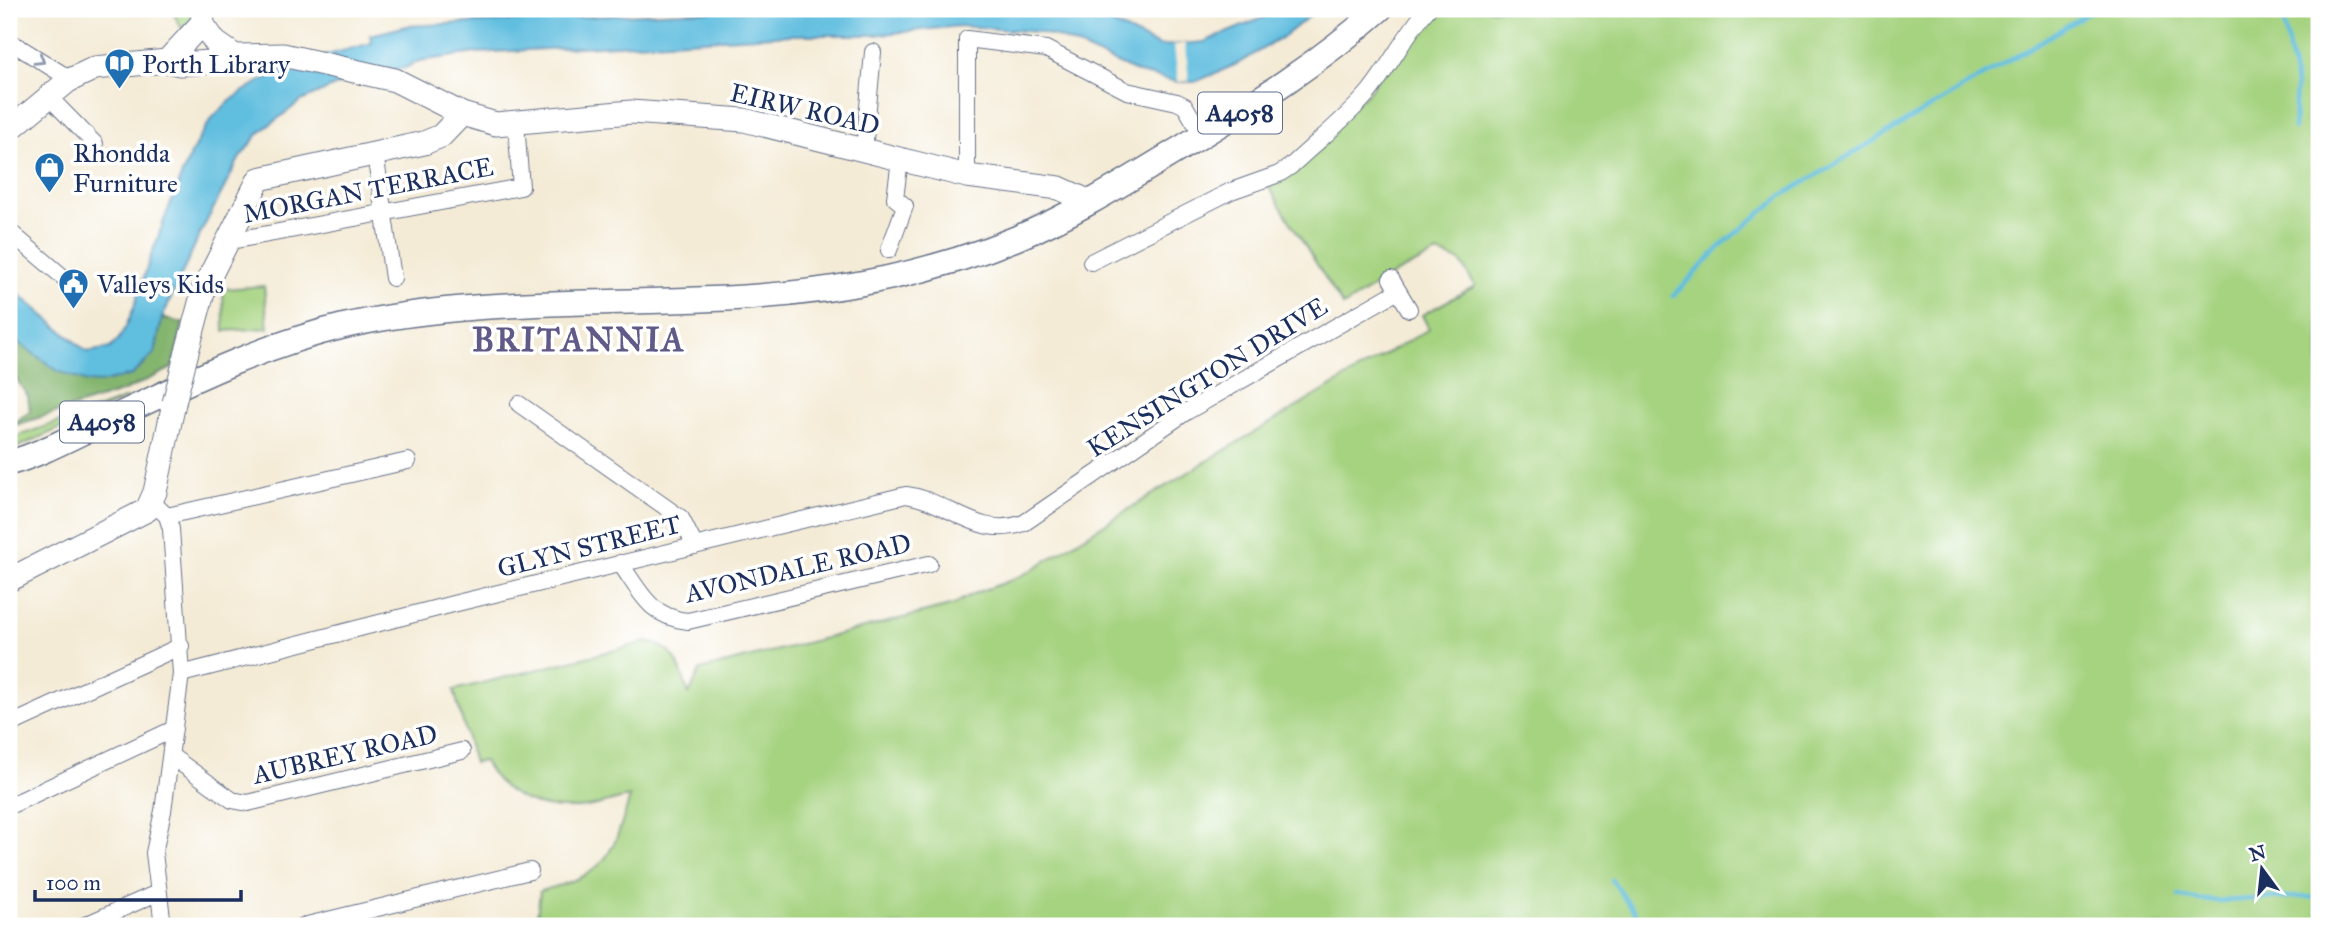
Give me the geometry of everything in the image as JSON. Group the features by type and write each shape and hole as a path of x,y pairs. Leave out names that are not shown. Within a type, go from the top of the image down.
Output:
{"main road":[{"name":"A4058","path":"9,463 230,363 290,341 342,327 431,311 751,297 877,281 953,262 1019,237 1090,202 1261,100 1314,63 1380,9"},
{"path":"167,61 203,14 215,41 235,56"},
{"name":"EIRW ROAD","path":"9,130 68,81 95,68 167,61 180,64 224,61 235,56 297,58 395,80 462,114 496,124 631,112 744,120 967,176 1059,188 1090,202"},
{"path":"9,579 159,509 174,403 204,288 259,178 441,136 462,114"}],"street":[{"path":"1091,262 1231,191 1279,174 1291,166 1366,95 1390,65 1412,26 1428,9"},
{"path":"967,176 967,39 1046,49 1127,91 1177,102 1185,106 1202,135"},
{"path":"9,41 62,74 68,81"},
{"path":"864,151 873,52"},
{"path":"49,97 95,144"},
{"name":"MORGAN TERRACE","path":"225,242 521,187 516,123"},
{"path":"375,153 393,278"},
{"path":"888,250 905,206 895,198 900,160"},
{"path":"9,231 62,277"},
{"name":"KENSINGTON DRIVE","path":"1007,529 1024,523 1186,412 1394,285 1409,309"},
{"path":"519,404 681,518 695,546"},
{"path":"163,926 154,853 171,755 181,674 181,646 159,509 408,461"},
{"name":"GLYN STREET","path":"181,674 620,563 906,495 923,498 989,528 1007,529"},
{"name":"AVONDALE ROAD","path":"620,563 651,608 669,619 688,621 929,564"},
{"path":"9,725 181,646"},
{"path":"9,806 174,729"},
{"name":"AUBREY ROAD","path":"171,755 232,800 248,803 462,751"},
{"path":"303,926 530,871"},
{"path":"82,926 157,893"}],"green space":[{"path":"115,9 193,9 192,19 182,29 172,11"},
{"path":"1428,9 2319,9 2319,926 536,926 540,891 579,878 602,862 617,836 630,797 592,806 556,808 527,801 514,794 493,775 484,761 474,763 454,690 647,642 666,649 677,661 689,695 700,670 954,605 1030,571 1429,329 1422,315 1475,286 1460,261 1437,253 1396,273 1343,306 1263,178 1279,174 1366,95"},
{"path":"264,286 268,328 224,331 223,289"},
{"path":"162,318 183,323 172,368 124,391 9,427 30,411 28,396 9,369 9,336 58,371 155,353"},
{"path":"128,398 9,451 9,439"}],"water":[{"path":"1082,9 1159,46 1204,42 1284,9 1318,9 1286,35 1237,64 1195,82 1178,82 1139,73 1060,38 1038,32 960,26 874,35 790,35 476,53 419,61 405,68 346,81 301,101 259,133 239,159 199,236 162,318 155,353 132,375 100,383 87,382 58,371 9,336 9,286 87,352 110,348 128,322 179,182 208,125 234,98 290,67 372,43 370,35 407,26 679,12"}],"pier":[{"path":"1185,43 1189,81 1178,82 1174,45"}],"waterway":[{"path":"1673,296 1726,241 1783,195 2095,9"},
{"path":"2281,9 2296,85 2294,129"},
{"path":"1612,880 1644,926"},
{"path":"2179,896 2213,901 2319,898"}],"place":[{"name":"Porth Library","path":"119,91"},
{"name":"Rhondda Furniture","path":"50,195"},
{"name":"Valleys Kids","path":"74,311"}],"district":[{"name":"BRITANNIA","path":"579,340"}]}
